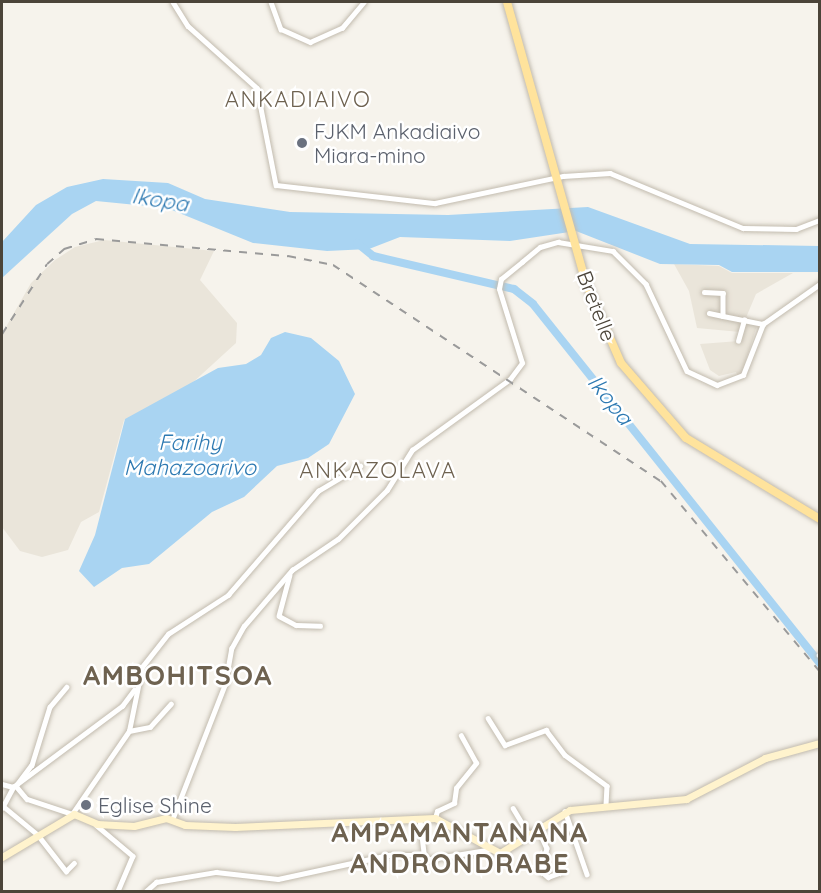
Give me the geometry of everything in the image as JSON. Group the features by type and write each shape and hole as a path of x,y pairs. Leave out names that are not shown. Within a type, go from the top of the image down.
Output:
{"main road":[{"name":"Bretelle","path":"507,2 573,240 607,338 658,411 717,460 819,519"}],"street":[{"path":"173,2 188,26 257,88 276,185 435,203 610,173 758,231 796,229 819,220"},
{"path":"271,2 281,29 310,42 342,28 364,2"},
{"path":"172,820 225,684 232,645 292,570 338,539 375,502 412,450 518,370 522,352 499,291 499,284 540,247 573,240 613,251 628,262 646,284 669,341 697,380 717,385 738,380 763,324 819,284"},
{"path":"704,292 723,293 723,316"},
{"path":"709,314 763,324"},
{"path":"738,341 744,320"},
{"path":"2,857 72,814 129,731 135,689 142,667 168,634 228,595 318,491 360,466"},
{"path":"292,570 279,616 308,628 320,626"},
{"path":"67,687 50,707 33,765 2,807 38,835 66,871 74,863"},
{"path":"15,787 122,706 135,689"},
{"path":"129,731 150,727 171,704"},
{"path":"488,718 505,745 546,730 565,755 607,786 606,803"},
{"path":"435,818 436,811 454,803 456,788 476,763 461,736"},
{"path":"94,824 141,826 172,820 235,827 435,818 492,849 504,852 565,812 606,803 686,799 765,758 819,743"},
{"path":"2,784 15,787 27,799 94,824 133,856 118,891"},
{"path":"513,808 529,835"},
{"path":"565,812 587,874"},
{"path":"420,820 425,860"},
{"path":"538,829 547,848 542,872 548,877 562,872"},
{"path":"145,891 156,882 216,872 278,879 389,855 418,855 425,860 492,849"}],"shaded area":[{"path":"104,240 214,251 200,280 237,323 236,343 178,396 124,420 99,512 81,522 68,550 42,557 20,551 2,527 2,334 31,283 55,260 75,247"},
{"path":"674,264 719,266 732,273 793,273 756,294 740,332 697,328 689,291"},
{"path":"744,321 757,325 743,371 738,377 736,372 719,376 710,370 700,344 739,341"}],"water":[{"path":"103,179 168,183 205,199 290,212 448,215 588,207 690,244 819,246 820,272 732,272 719,265 660,264 576,231 510,241 400,237 369,249 327,251 253,243 167,208 96,201 72,214 2,278 2,242 36,205 67,187"},
{"name":"Farihy Mahazoarivo","path":"285,332 311,338 339,361 355,394 329,444 308,458 277,466 244,497 212,512 149,564 122,568 94,587 79,571 95,535 125,419 218,368 246,364 261,355 271,338"}],"waterway":[{"name":"Ikopa","path":"357,243 373,256 514,289 533,304 820,663"}],"railway":[{"path":"2,334 47,264 64,249 96,239 288,256 333,265 661,481 820,672"}],"place":[{"name":"FJKM Ankadiaivo Miara-mino","path":"302,143"},
{"name":"Eglise Shine","path":"86,805"}],"district":[{"name":"ANKADIAIVO","path":"298,100"},
{"name":"ANKAZOLAVA","path":"378,471"},
{"name":"AMBOHITSOA","path":"178,676"},
{"name":"AMPAMANTANANA ANDRONDRABE","path":"460,848"}]}
